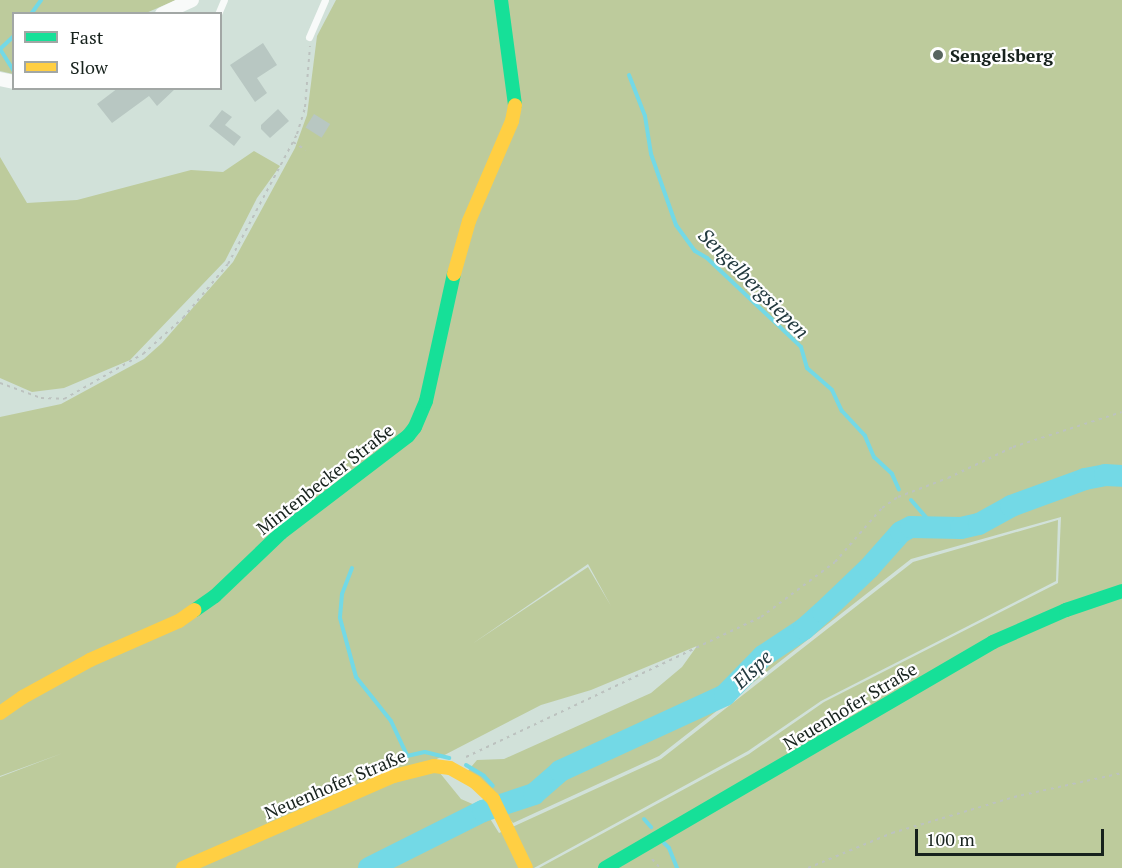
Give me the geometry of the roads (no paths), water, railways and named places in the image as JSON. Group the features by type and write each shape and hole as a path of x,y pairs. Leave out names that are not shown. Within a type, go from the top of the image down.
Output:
{"street":[{"path":"166,12 192,0"},
{"name":"Mintenbecker Straße","path":"0,713 23,697 90,660 179,621 197,609 215,596 281,533 408,436 415,427 426,401 456,264 469,221 512,122 515,103 501,0"},
{"name":"Neuenhofer Straße","path":"605,868 748,787 993,642 1066,610 1122,591"},
{"name":"Neuenhofer Straße","path":"183,868 394,776 434,766 450,768 475,782 497,805 526,868"}],"lane":[{"path":"309,37 325,0"}],"waterway":[{"path":"32,12 41,0"},
{"path":"0,49 12,38"},
{"path":"0,49 12,68"},
{"name":"Sengelbergsiepen","path":"629,75 645,116 651,154 676,225 695,251 707,258 801,347 807,368 832,390 842,411 865,436 874,457 892,474 899,490"},
{"name":"Elspe","path":"369,868 483,811 534,794 560,771 725,695 763,656 804,629 823,612 869,568 901,532 911,527 961,528 979,524 1011,506 1085,479 1105,475 1122,476"},
{"name":"Sengelbergsiepen","path":"911,500 930,522 940,527"},
{"path":"352,568 342,594 340,618 356,677 391,721 407,756 425,752 449,758"},
{"path":"466,765 484,776 493,786"},
{"name":"Elspe","path":"502,797 507,803"},
{"path":"644,819 651,827"},
{"path":"664,843 669,848 677,868"}],"place":[{"name":"Sengelsberg","path":"938,55"}]}
